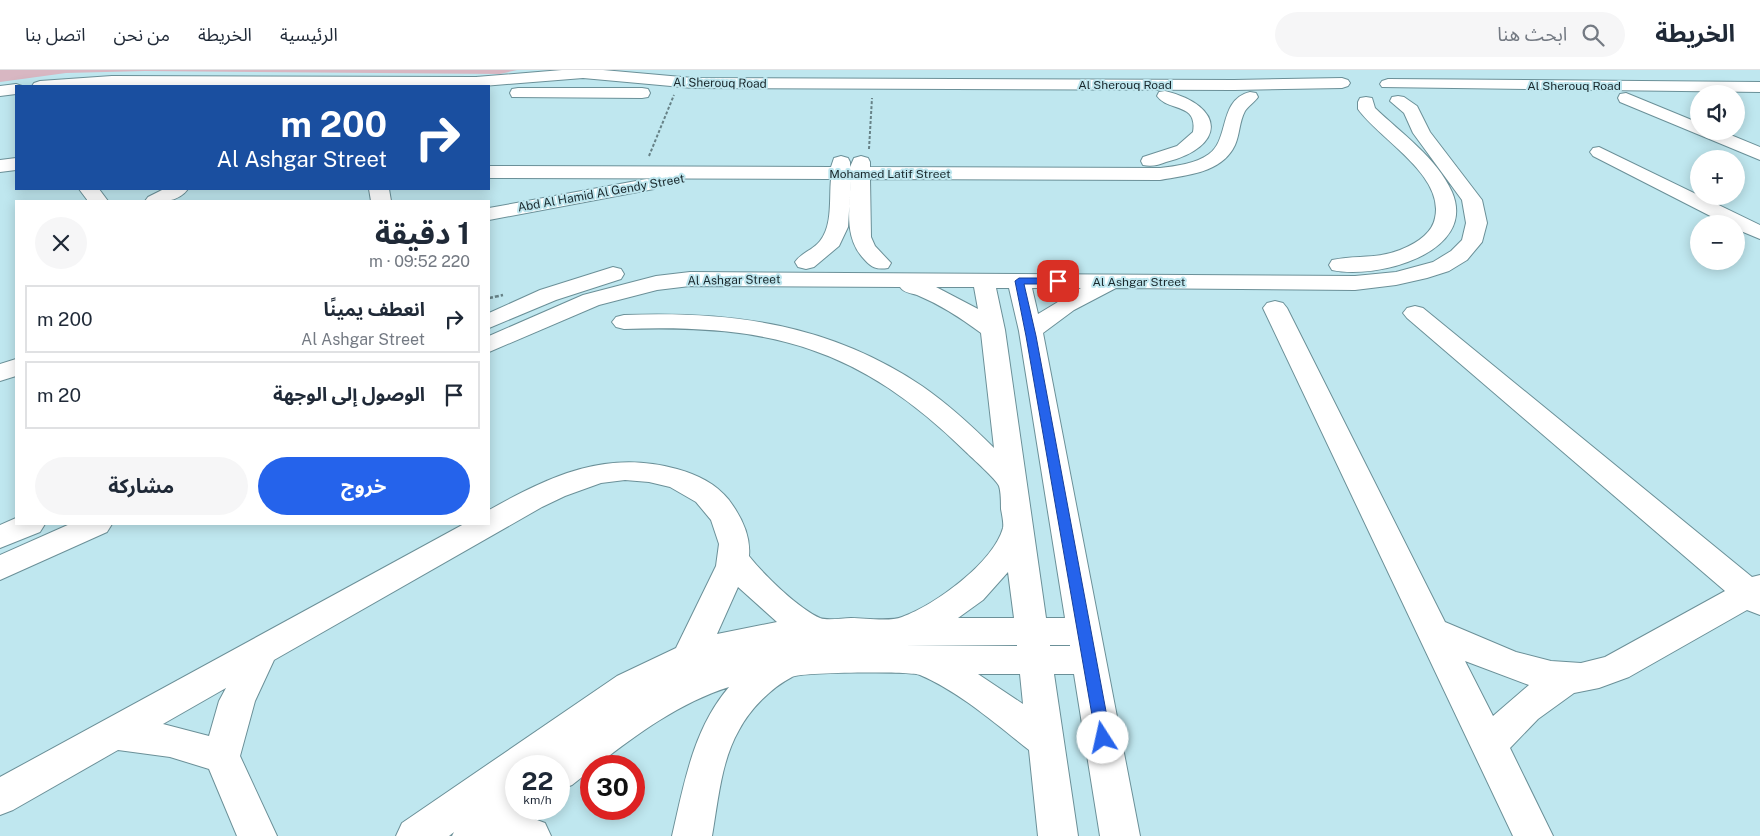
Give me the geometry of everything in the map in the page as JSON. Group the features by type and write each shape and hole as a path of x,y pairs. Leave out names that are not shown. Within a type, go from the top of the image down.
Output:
{"street":[{"path":"256,81 270,70"},
{"path":"893,84 918,70"},
{"path":"1040,70 1082,85"},
{"path":"1171,90 1239,70"},
{"path":"1471,70 1489,85"},
{"path":"546,93 544,86 553,72"},
{"name":"Al Sherouq Road","path":"54,85 112,81 476,82 553,72 614,72 674,82 1082,85 1384,103 1387,86"},
{"path":"595,93 607,86 614,72"},
{"path":"1344,78 1340,88 1342,92 1354,100"},
{"name":"Al Sherouq Road","path":"490,93 872,94 1171,90 1344,78"},
{"name":"Al Sherouq Road","path":"1387,86 1760,86"},
{"name":"Al Sherouq Road","path":"1387,86 1626,98 1690,98"},
{"name":"Al Ashgar Street","path":"490,345 591,300 656,283 722,278 884,271 1199,273 1354,283 1381,281 1426,272 1444,265 1469,246 1478,224 1476,212 1468,194 1422,133 1411,110 1387,86"},
{"path":"0,91 15,89"},
{"name":"Mohamed Latif Street","path":"490,172 786,173 855,167 1139,162 1161,159 1180,153 1193,145 1202,136 1204,126 1201,117 1171,90"},
{"name":"Mohamed Latif Street","path":"490,161 647,162 1132,175 1160,174 1185,170 1205,163 1220,154 1227,142 1234,113 1250,96"},
{"path":"0,100 15,98"},
{"path":"1626,98 1690,125"},
{"path":"1745,99 1760,99"},
{"name":"Al Ashgar Street","path":"495,318 583,283 617,273 686,262 806,262 984,281 1117,282 1199,273 1373,263 1406,255 1421,249 1436,238 1446,226 1449,213 1446,199 1414,154 1367,109 1354,100"},
{"path":"1727,140 1760,154"},
{"path":"1599,152 1760,233"},
{"path":"0,166 15,164"},
{"path":"806,262 823,250 835,236 838,227 840,196 855,167"},
{"path":"855,167 860,232 862,242 868,253 884,271 945,300 993,330"},
{"name":"Abd Al Hamid Al Gendy Street","path":"490,214 714,173"},
{"path":"786,173 840,196"},
{"path":"0,176 15,174"},
{"path":"157,200 176,190"},
{"path":"984,281 993,330 1058,836"},
{"path":"1019,281 1030,331 1120,836"},
{"path":"1030,331 1070,302 1094,290 1117,282"},
{"path":"1275,308 1533,836"},
{"path":"1416,313 1756,594 1610,670 1587,677 1568,678 1499,660 1433,631"},
{"path":"495,318 519,332"},
{"path":"624,322 705,320 744,324 791,334 853,356 885,372 915,393 1012,481"},
{"path":"0,359 15,353"},
{"path":"0,373 15,367"},
{"path":"490,523 548,490 576,479 606,472 636,471 664,474 689,483 710,496 724,514 733,535 733,559 714,606 689,656"},
{"path":"0,537 28,525"},
{"path":"0,568 95,525"},
{"path":"0,797 486,525"},
{"path":"570,765 640,714 676,693 713,677 751,666 913,645 945,611 978,587 1002,558 1018,528"},
{"path":"733,559 748,579 768,598 790,616 816,632"},
{"path":"416,836 629,686 689,656 731,642 774,634 816,632 913,645 1087,646"},
{"path":"913,645 984,694 1046,742"},
{"path":"259,836 222,756 237,701 262,650"},
{"path":"692,836 709,756 721,725 738,698 762,677 789,660"},
{"path":"1489,747 1524,707 1568,678"},
{"path":"114,733 170,741 222,756"},
{"path":"473,835 505,812"},
{"path":"473,835 531,836"}],"path":[{"path":"647,162 675,94"},
{"path":"855,167 872,94"}],"shaded area":[{"path":"0,70 517,70 500,74 145,71 66,73 0,82"}],"route":[{"path":"1058,281 1019,281 1031,336 1103,738"}]}
